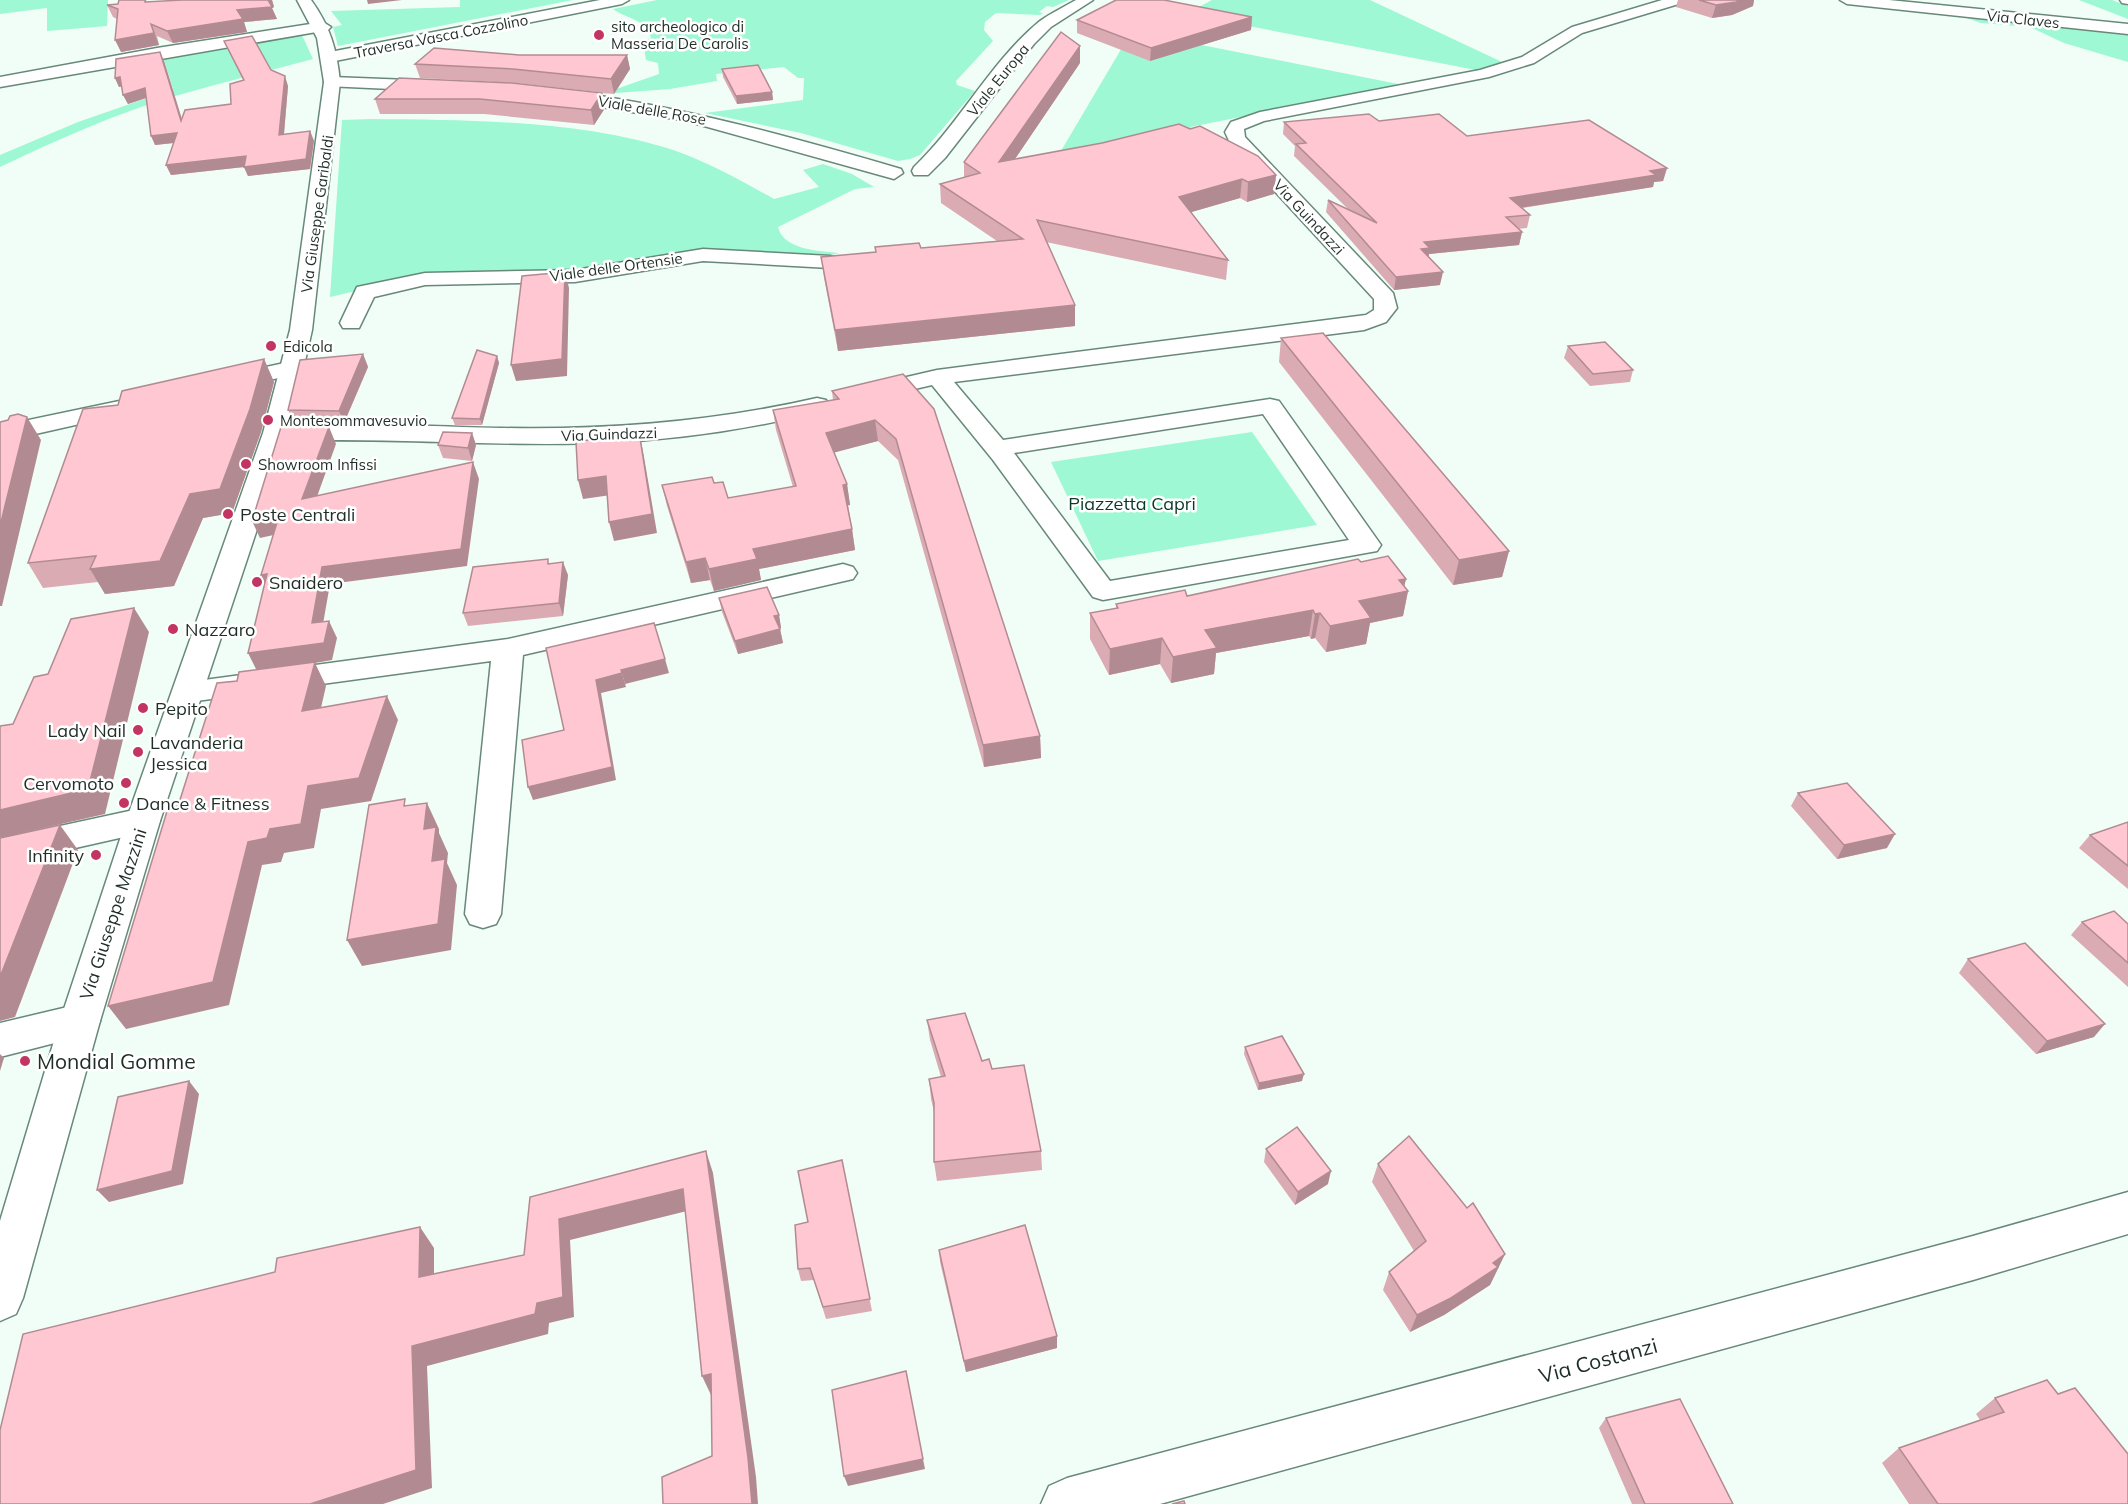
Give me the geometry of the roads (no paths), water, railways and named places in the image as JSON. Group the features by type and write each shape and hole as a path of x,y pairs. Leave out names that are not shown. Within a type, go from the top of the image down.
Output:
{"street":[{"name":"Via Giuseppe Garibaldi","path":"276,433 302,330 332,82 330,57 323,27 303,0"},
{"name":"Traversa Vasca Cozzolino","path":"330,57 622,0"},
{"name":"Viale Europa","path":"908,180 938,156 1021,50 1047,24 1086,0"},
{"name":"Via Guindazzi","path":"276,433 572,436 670,432 758,420 937,376 1364,323 1385,313 1388,306 1386,298 1236,139 1234,132 1237,126 1260,117 1483,74 1528,60 1577,30 1677,0"},
{"name":"Via Claves","path":"1846,0 2128,30"},
{"path":"0,82 157,53 323,27"},
{"path":"332,82 450,87"},
{"name":"Viale delle Rose","path":"546,93 689,115 761,133 908,180"},
{"name":"Viale delle Ortensie","path":"351,323 365,292 426,279 575,276 703,255 830,262"},
{"path":"208,387 294,368"},
{"path":"937,376 978,421 1103,591 1367,544 1270,406 998,448"},
{"path":"0,434 149,400"},
{"name":"Via Giuseppe Mazzini","path":"0,1298 80,1021 143,820 189,692 276,433"},
{"path":"189,692 508,649 843,573"},
{"path":"483,914 508,649"},
{"path":"0,852 143,820"},
{"path":"0,1040 80,1021"},
{"name":"Via Costanzi","path":"1067,1504 1950,1264 2128,1213"}],"place":[{"name":"sito archeologico di Masseria De Carolis","path":"599,35"},
{"name":"Edicola","path":"271,346"},
{"name":"Montesommavesuvio","path":"268,420"},
{"name":"Showroom Infissi","path":"246,464"},
{"name":"Poste Centrali","path":"228,514"},
{"name":"Snaidero","path":"257,582"},
{"name":"Nazzaro","path":"173,629"},
{"name":"Pepito","path":"143,708"},
{"name":"Lady Nail","path":"138,730"},
{"name":"Lavanderia Jessica","path":"138,752"},
{"name":"Cervomoto","path":"126,783"},
{"name":"Dance & Fitness","path":"124,803"},
{"name":"Infinity","path":"96,855"},
{"name":"Mondial Gomme","path":"25,1061"}],"park label":[{"name":"Piazzetta Capri","path":"1132,503"}]}
